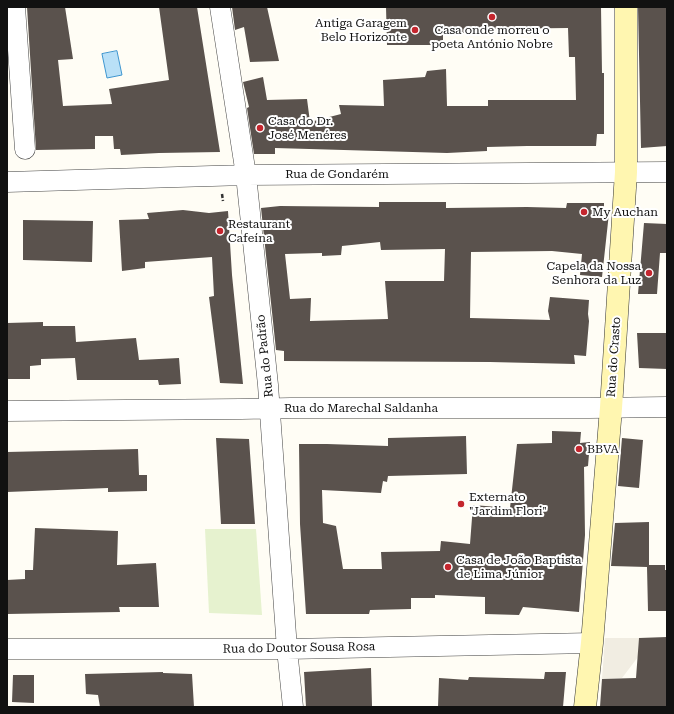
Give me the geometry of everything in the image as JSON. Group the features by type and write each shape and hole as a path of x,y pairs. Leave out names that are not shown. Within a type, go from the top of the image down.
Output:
{"street":[{"path":"15,7 25,149"},
{"name":"Rua do Padrão","path":"220,7 246,175 270,408 287,649 293,707"},
{"name":"Rua do Crasto","path":"585,707 592,643 626,172 626,7"},
{"name":"Rua de Gondarém","path":"7,182 246,175 667,172"},
{"name":"Rua do Marechal Saldanha","path":"7,411 270,408 667,407"},
{"name":"Rua do Doutor Sousa Rosa","path":"7,649 287,649 592,643"}],"green space":[{"path":"205,529 256,529 262,615 209,613"}],"shaded area":[{"path":"605,638 639,638 638,657 622,678 602,679"}],"water":[{"path":"117,51 122,75 107,78 102,54"}],"building":[{"path":"27,7 65,7 73,59 58,60 63,106 112,104 109,89 169,80 159,7 197,7 220,152 121,155 120,149 114,149 113,136 95,136 95,149 36,150"},
{"path":"232,7 267,7 279,61 250,62 244,27 235,30"},
{"path":"386,7 601,7 602,73 604,73 604,134 597,134 596,146 487,147 487,151 447,153 275,148 275,154 254,154 247,108 249,107 243,82 263,77 267,100 307,99 310,122 341,114 339,105 384,106 383,80 425,77 427,71 446,69 447,106 488,106 488,100 576,100 575,57 569,57 568,28 485,29 485,33 443,33 443,45 387,45"},
{"path":"638,7 667,7 667,146 641,148"},
{"path":"379,202 446,202 446,208 566,208 567,203 604,203 604,211 609,213 602,277 580,275 582,254 552,251 471,252 470,318 550,320 548,311 550,297 589,300 586,356 574,355 575,364 284,361 284,351 276,350 261,208 280,206 379,207","holes":["380,242 381,250 445,249 444,281 385,281 388,319 310,321 311,298 290,299 285,254 322,253 322,256 341,255 342,246"]},
{"path":"183,210 209,213 228,211 232,275 243,384 220,383 209,297 214,296 212,257 145,262 145,268 122,271 119,220 149,219 147,213"},
{"path":"23,220 93,221 92,262 23,260"},
{"name":"Capela da Nossa Senhora da Luz","path":"644,223 667,224 667,253 660,253 657,294 638,294"},
{"path":"43,322 43,326 75,326 76,342 136,338 139,360 179,358 181,384 159,385 158,380 77,380 75,358 41,359 41,365 30,366 30,379 7,379 7,323"},
{"path":"637,333 667,333 667,369 639,368"},
{"path":"552,431 581,432 580,443 590,442 588,466 584,467 585,535 579,612 523,607 519,615 485,614 485,597 435,595 435,598 411,598 411,609 370,610 369,614 306,614 300,524 299,444 388,446 388,438 466,436 467,474 388,476 387,482 383,481 381,493 322,490 323,523 336,526 343,569 382,569 381,552 440,551 441,541 470,544 473,505 510,508 517,444 552,443"},
{"path":"216,438 249,439 255,524 221,524"},
{"path":"622,438 643,440 639,488 618,486"},
{"path":"138,449 139,475 147,475 147,491 108,492 108,488 7,492 7,452"},
{"path":"649,522 649,565 665,565 665,570 667,570 667,611 648,611 647,567 611,566 615,523"},
{"path":"35,528 118,531 117,565 156,563 159,607 119,607 120,612 7,614 7,580 25,579 25,570 33,570"},
{"path":"667,637 667,707 600,707 602,679 636,678 639,638"},
{"path":"371,668 372,706 306,707 304,672"},
{"path":"163,672 192,674 194,707 100,707 98,695 86,694 85,674"},
{"path":"545,672 566,672 563,707 438,707 439,678 468,680 469,677 544,679"},
{"path":"13,675 34,675 34,703 12,702"}],"place":[{"name":"Casa onde morreu o poeta António Nobre","path":"492,17"},
{"name":"Antiga Garagem Belo Horizonte","path":"415,30"},
{"name":"Casa do Dr. José Menéres","path":"260,128"},
{"name":"My Auchan","path":"584,212"},
{"name":"Restaurant Cafeína","path":"220,231"},
{"name":"Capela da Nossa Senhora da Luz","path":"649,273"},
{"name":"BBVA","path":"579,449"},
{"name":"Externato \"Jardim Flori\"","path":"461,504"},
{"name":"Casa de João Baptista de Lima Júnior","path":"448,567"}]}
